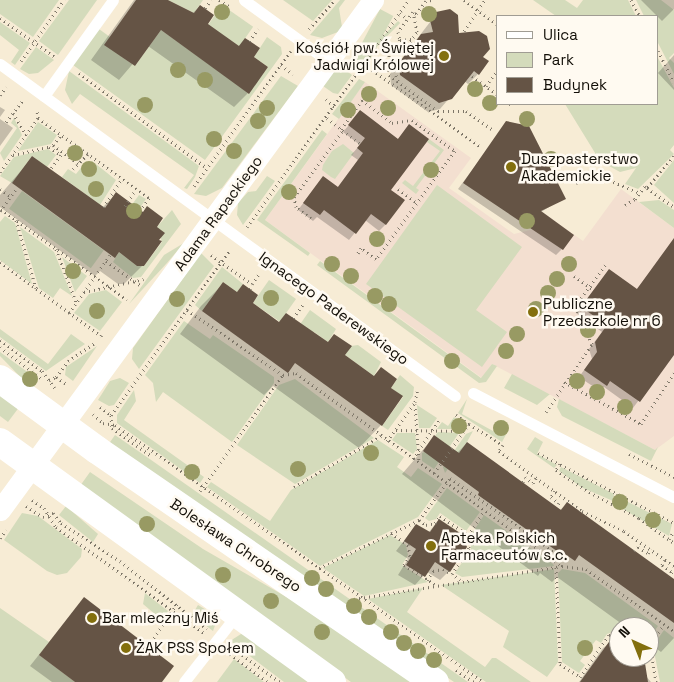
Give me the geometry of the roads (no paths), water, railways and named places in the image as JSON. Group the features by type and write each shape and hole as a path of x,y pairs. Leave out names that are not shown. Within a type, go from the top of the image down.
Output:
{"street":[{"name":"Adama Rapackiego","path":"8,498 63,426 373,0"},
{"name":"Bolesława Chrobrego","path":"0,379 41,395 63,426 435,682"},
{"path":"41,395 52,411 80,401"},
{"path":"0,442 332,682"}],"lane":[{"path":"44,96 113,0"},
{"path":"244,0 328,61"},
{"name":"Ignacego Paderewskiego","path":"0,64 455,396"},
{"path":"473,393 674,497"},
{"path":"184,682 238,613"}],"place":[{"name":"Kościół pw. Świętej Jadwigi Królowej","path":"444,56"},
{"name":"Duszpasterstwo Akademickie","path":"511,167"},
{"name":"Publiczne Przedszkole nr 6","path":"533,312"},
{"name":"Apteka Polskich Farmaceutów s.c.","path":"431,546"},
{"name":"Bar mleczny Miś","path":"92,618"},
{"name":"ŻAK PSS Społem","path":"126,648"}]}
